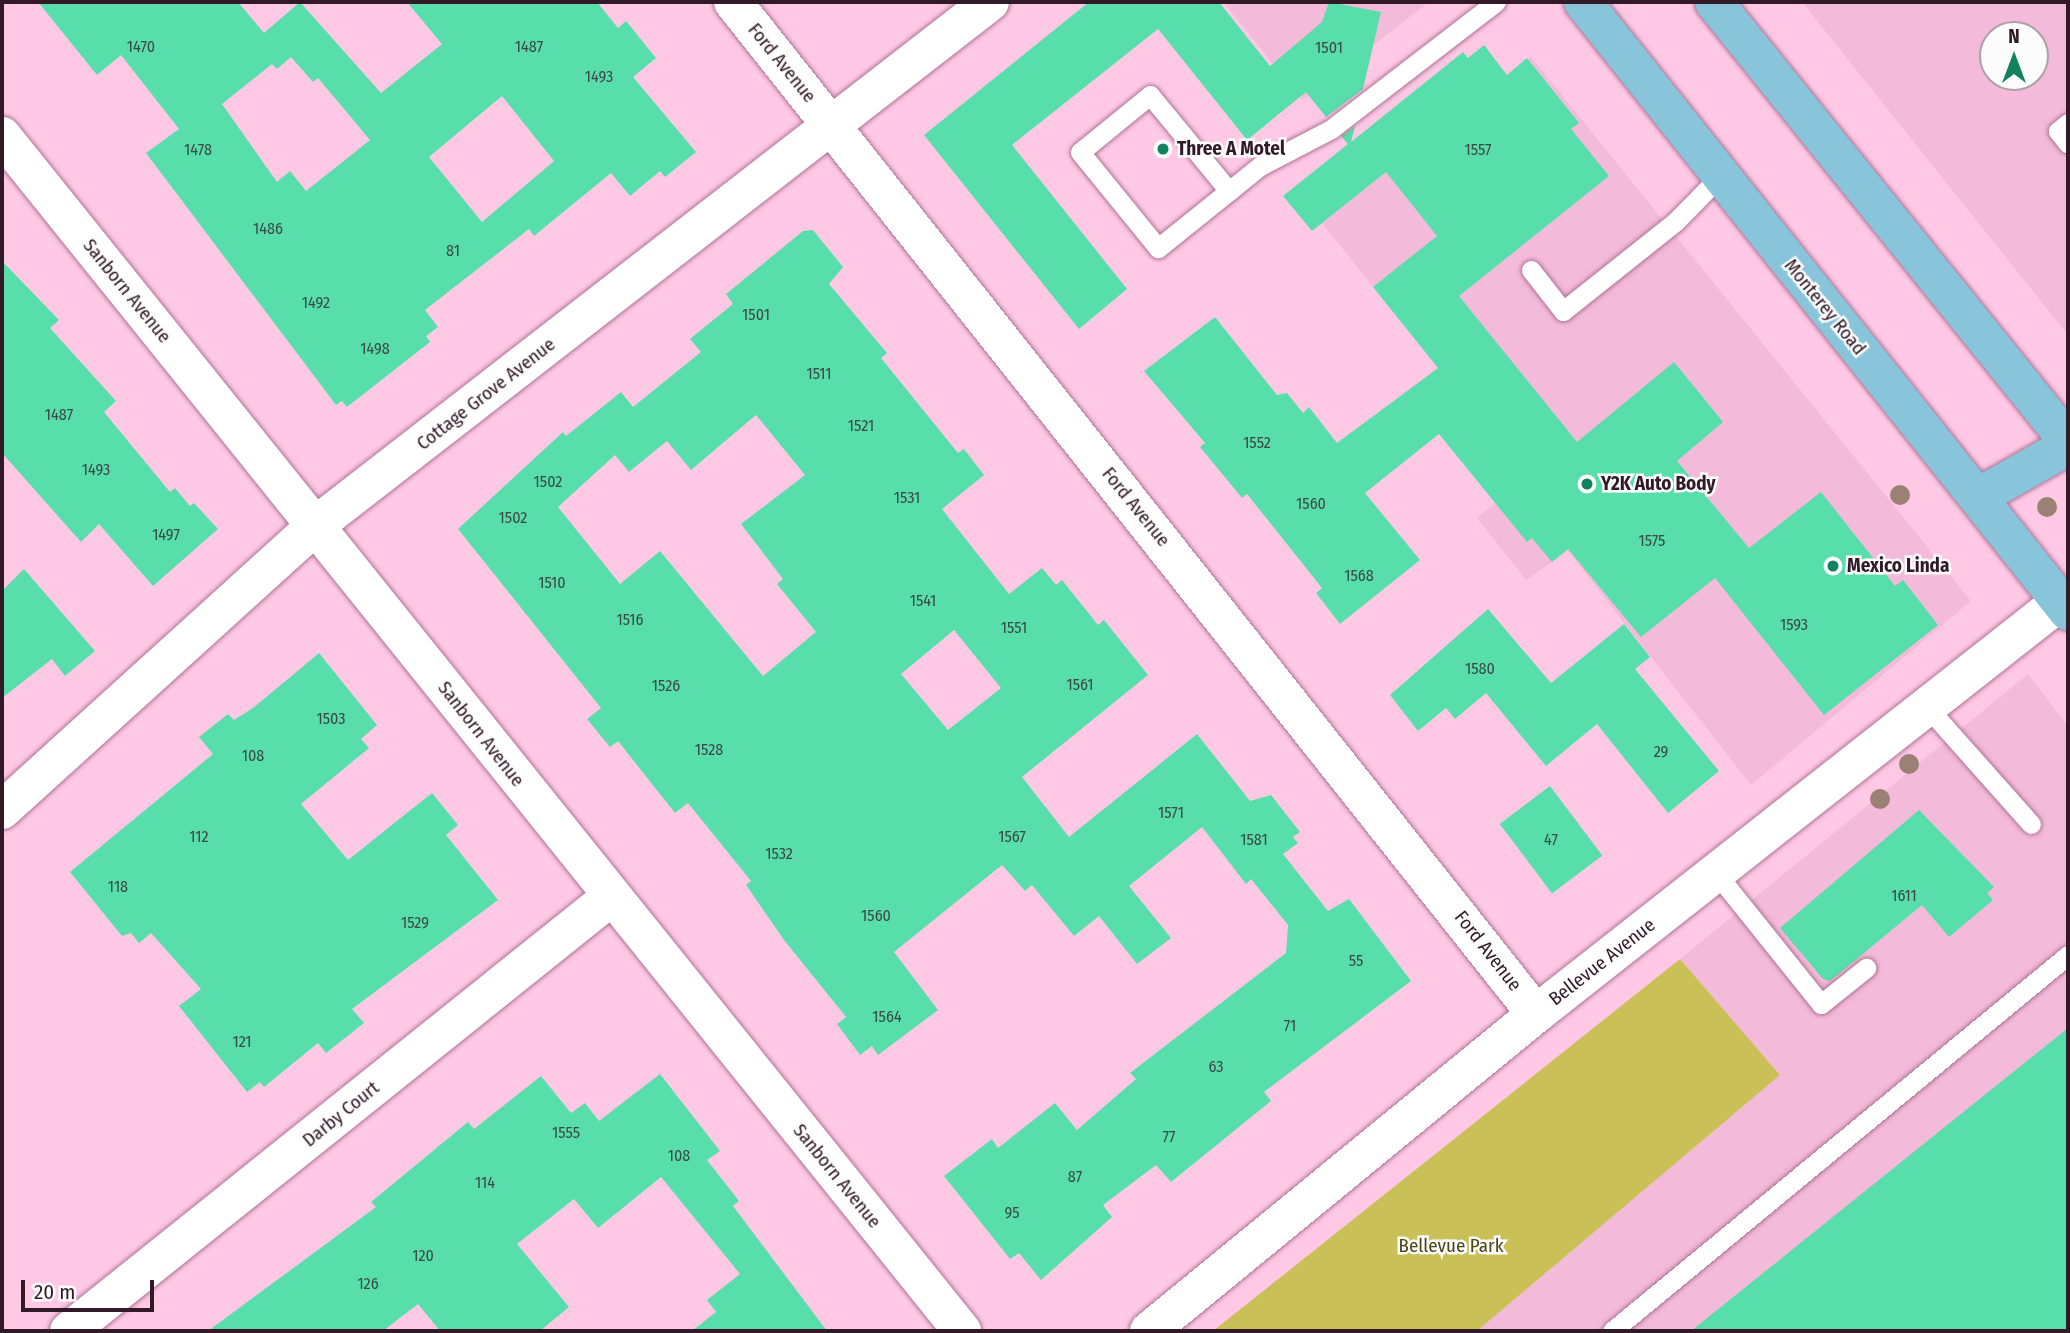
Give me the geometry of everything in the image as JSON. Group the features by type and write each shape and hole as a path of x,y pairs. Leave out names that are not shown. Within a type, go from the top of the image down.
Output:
{"main road":[{"name":"Monterey Road","path":"1583,2 2064,606"},
{"path":"1714,2 2068,440"},
{"path":"1978,497 2068,446"}],"street":[{"name":"Ford Avenue","path":"733,2 1536,1014"},
{"name":"Cottage Grove Avenue","path":"2,810 316,525 990,2"},
{"name":"Sanborn Avenue","path":"2,136 962,1331"},
{"name":"Bellevue Avenue","path":"1149,1331 1536,1014 1928,708 2064,606"},
{"name":"Darby Court","path":"69,1331 611,897"}],"lane":[{"path":"1229,191 1150,95 1080,152 1157,248 1229,191 1260,166 1331,129 1496,2"},
{"path":"2068,123 2058,131 2068,144"},
{"path":"1531,270 1563,310 1675,222 1720,176"},
{"path":"1928,708 2031,824"},
{"path":"1716,873 1821,1004 1866,968"},
{"path":"1612,1331 2068,955"}],"shaded area":[{"path":"1223,2 1429,2 1302,100"},
{"path":"1802,2 2068,2 2068,335"},
{"path":"1531,57 1971,601 1751,785 1568,551 1526,580 1477,518 1526,477 1322,223"},
{"path":"2028,674 2068,726 2068,1331 1477,1331 1780,1075 1680,959"}],"green space":[{"name":"Bellevue Park","path":"1680,959 1780,1075 1477,1331 1213,1331"}],"building":[{"path":"38,2 238,2 264,33 300,2 381,93 442,44 407,2 597,2 618,28 626,21 656,58 633,77 696,152 665,177 660,171 630,196 611,173 534,236 529,229 425,310 438,327 426,336 430,342 347,407 342,401 336,405 146,153 179,129 121,55 97,75","holes":["291,57 313,82 318,78 370,140 306,191 290,171 277,182 222,104 272,64 277,69","502,96 554,161 482,222 429,157"]},
{"path":"1089,2 1219,2 1270,66 1322,22 1329,2 1381,12 1363,89 1326,117 1306,92 1247,140 1158,29 1012,145 1127,289 1079,329 924,135"},
{"path":"1484,45 1507,75 1527,58 1579,123 1571,129 1609,176 1459,296 1577,442 1674,362 1723,422 1677,461 1749,548 1821,492 1895,586 1903,580 1938,625 1824,715 1715,578 1641,637 1568,549 1552,562 1532,538 1527,542 1439,434 1365,493 1420,560 1340,624 1316,593 1322,588 1247,494 1242,498 1200,447 1205,443 1144,371 1215,317 1277,395 1287,393 1303,413 1309,407 1337,443 1438,368 1373,287 1437,236 1386,172 1312,231 1283,196 1348,144 1341,136 1355,126 1351,142 1463,52 1468,58"},
{"path":"813,230 843,267 829,284 887,353 881,358 958,453 964,449 984,475 942,509 1009,594 1042,568 1056,585 1062,580 1098,625 1104,620 1148,675 1022,777 1069,837 1197,734 1250,801 1271,795 1300,832 1293,837 1298,843 1283,854 1328,911 1349,899 1411,981 1264,1092 1271,1101 1171,1182 1156,1165 1103,1205 1112,1217 1041,1280 1019,1253 1010,1259 944,1176 992,1139 998,1148 1055,1103 1077,1130 1136,1079 1130,1073 1286,953 1288,925 1251,879 1246,884 1202,827 1129,886 1171,938 1137,964 1099,916 1074,936 1032,885 1025,891 1002,865 894,952 938,1010 878,1055 872,1046 860,1055 837,1024 846,1017 784,940 746,885 751,881 688,803 675,813 618,741 610,747 587,719 601,708 458,529 563,432 566,436 621,392 633,407 701,352 690,339 733,304 726,294 803,231","holes":["756,415 805,475 741,524 783,579 777,584 816,632 763,676 660,551 620,584 558,507 615,455 629,472 667,441 691,470","954,630 1001,688 948,730 901,674"]},
{"path":"2,261 59,320 50,328 116,401 104,412 170,492 175,488 190,506 194,503 218,529 153,586 99,524 81,542 2,453"},
{"path":"24,569 95,651 65,676 52,659 2,698 2,591"},
{"path":"1488,609 1551,683 1624,624 1650,657 1635,669 1719,771 1668,813 1597,724 1546,766 1486,693 1455,719 1446,708 1418,731 1390,695"},
{"path":"319,653 377,725 361,739 369,748 301,804 348,860 432,793 458,825 446,835 498,900 352,1009 364,1023 326,1053 318,1043 264,1087 260,1082 247,1092 179,1006 201,989 151,933 139,943 131,933 122,936 70,872 213,754 199,737 228,714 234,720 253,708"},
{"path":"1550,786 1602,855 1552,893 1500,824"},
{"path":"1919,810 1994,887 1987,893 1993,900 1949,937 1922,905 1830,981 1823,979 1780,928"},
{"path":"2068,1028 2068,1331 1691,1331"},
{"path":"660,1074 720,1151 707,1160 739,1201 733,1206 827,1331 692,1331 716,1312 707,1300 740,1274 661,1177 598,1228 574,1199 517,1244 569,1307 540,1331 440,1331 418,1304 383,1331 208,1331 376,1207 371,1202 468,1122 474,1129 541,1076 571,1113 585,1103 599,1121"}],"place":[{"name":"Three A Motel","path":"1163,149"},
{"name":"Y2K Auto Body","path":"1587,484"},
{"name":"Mexico Linda","path":"1833,566"}]}
